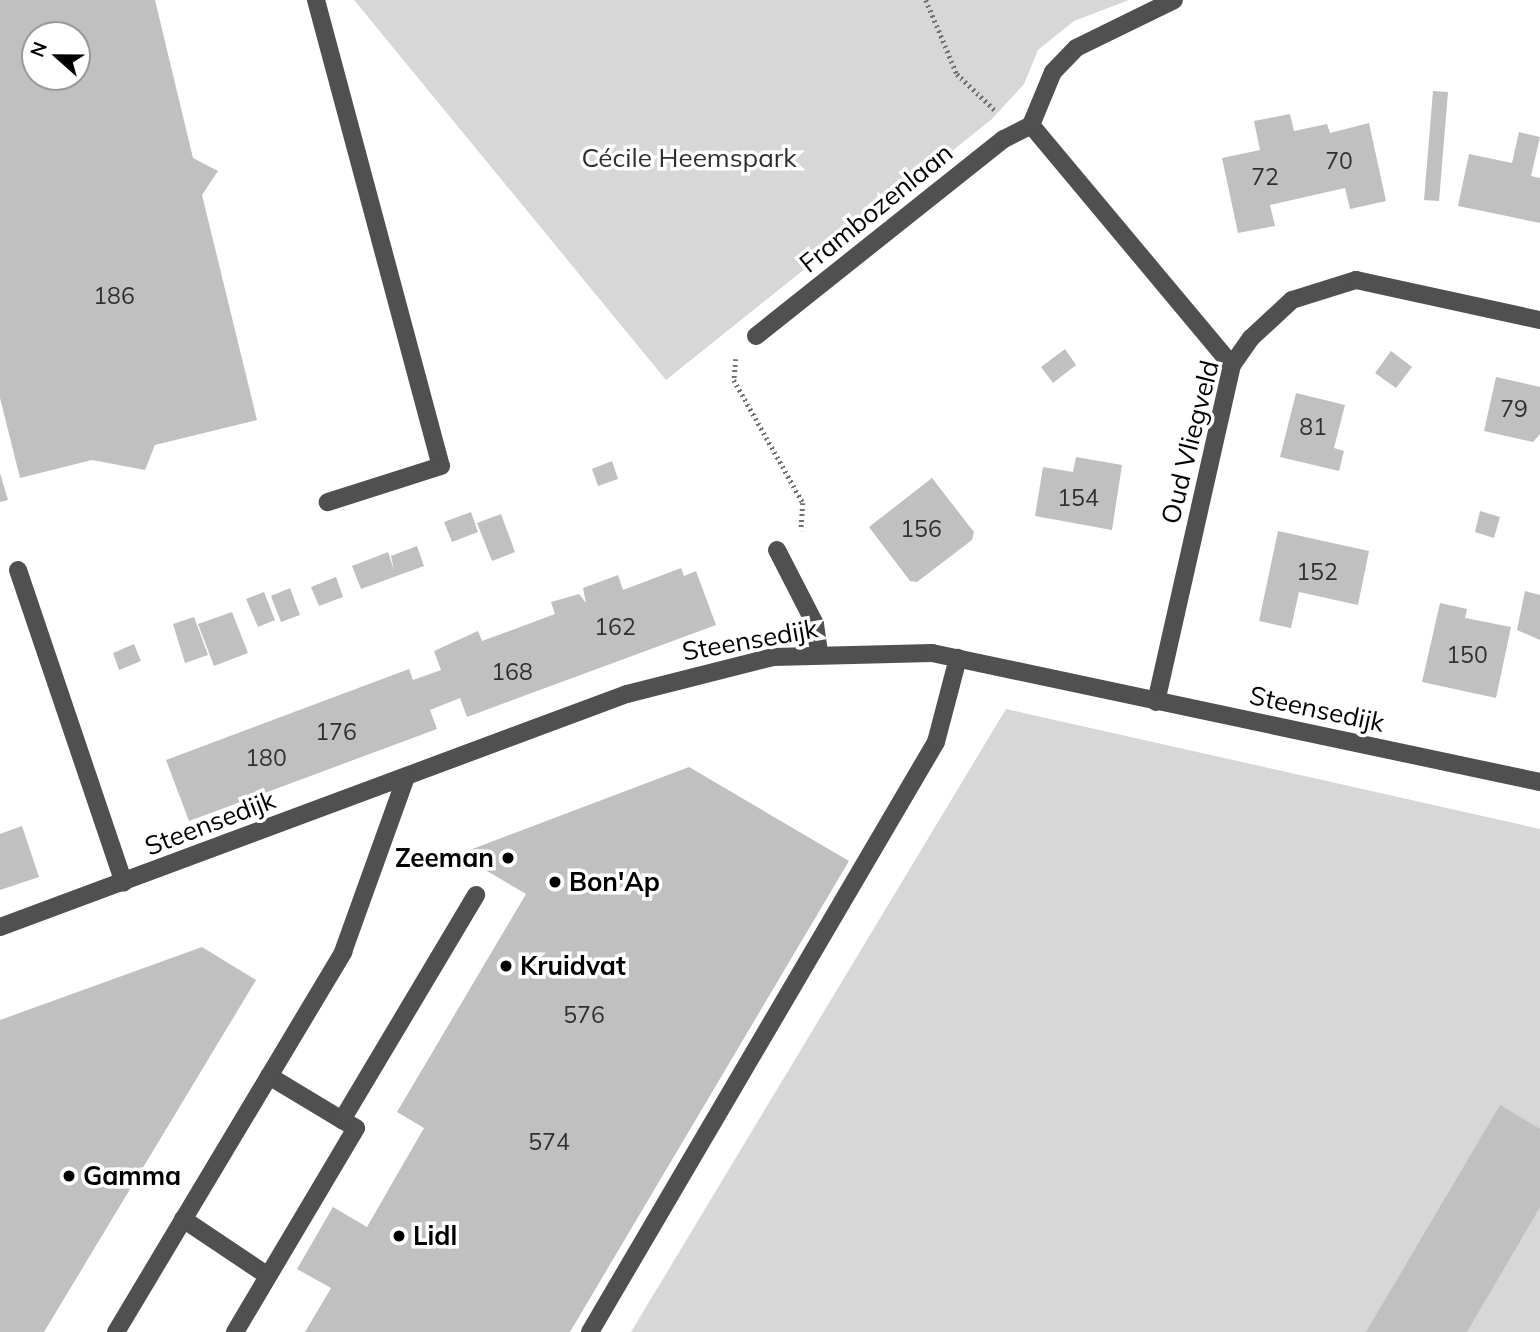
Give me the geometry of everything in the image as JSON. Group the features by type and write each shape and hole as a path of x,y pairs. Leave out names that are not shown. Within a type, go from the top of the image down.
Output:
{"street":[{"path":"316,0 441,466 328,502"},
{"path":"1174,0 1076,48 1053,72 1031,125 1232,365"},
{"name":"Frambozenlaan","path":"756,336 1004,139 1031,125"},
{"name":"Oud Vliegveld","path":"1156,702 1232,365 1292,300 1356,280 1540,320"},
{"path":"777,550 815,624 819,653"},
{"path":"18,570 124,883"},
{"name":"Steensedijk","path":"0,927 701,671 819,653 958,658 1540,782"},
{"path":"590,1332 936,742 958,658"},
{"path":"116,1332 343,952 406,777"},
{"path":"342,1120 476,895"},
{"path":"235,1332 356,1128 269,1076"},
{"path":"183,1219 268,1276"}],"path":[{"path":"926,0 957,74 1002,115 1031,125"},
{"path":"756,336 735,360 734,380 803,503 800,537 777,550"}],"green space":[{"name":"Cécile Heemspark","path":"354,0 1129,0 1074,21 1038,50 1024,84 992,119 666,380"},
{"path":"1006,709 1540,829 1540,1332 631,1332"}],"building":[{"path":"0,0 155,0 193,158 218,171 202,195 257,420 155,445 145,470 92,460 20,478 0,398"},
{"path":"1433,91 1448,92 1439,201 1424,200"},
{"path":"1290,114 1294,131 1327,124 1330,133 1369,123 1386,201 1350,209 1345,188 1270,205 1275,226 1238,233 1222,158 1260,150 1254,121"},
{"path":"1519,132 1540,137 1531,176 1540,178 1540,223 1458,206 1469,154 1512,163"},
{"path":"1065,349 1076,365 1053,383 1041,367"},
{"path":"1391,351 1412,367 1396,388 1375,373"},
{"path":"1496,377 1540,387 1540,434 1533,442 1484,431"},
{"path":"1296,393 1345,405 1334,448 1344,451 1339,471 1280,457"},
{"path":"1076,457 1122,465 1112,530 1035,516 1043,467 1073,472"},
{"path":"612,461 618,479 598,486 592,469"},
{"path":"0,473 8,500 0,502"},
{"path":"932,478 974,532 972,540 917,582 910,581 869,527"},
{"path":"1480,511 1500,517 1494,538 1475,532"},
{"path":"471,512 478,532 452,542 444,522"},
{"path":"501,514 515,552 492,561 477,523"},
{"path":"1278,531 1369,551 1358,605 1299,592 1291,628 1259,621"},
{"path":"417,546 424,566 361,589 352,566 388,552 394,570 391,556"},
{"path":"681,568 684,576 696,571 716,625 467,717 460,698 430,710 437,729 189,821 166,760 409,669 413,680 441,670 434,651 478,631 482,641 555,614 551,602 579,594 586,603 583,588 618,575 623,590"},
{"path":"336,577 343,597 319,606 311,587"},
{"path":"290,588 300,615 281,622 271,596"},
{"path":"1525,591 1540,595 1540,640 1517,630"},
{"path":"264,592 275,620 258,627 246,599"},
{"path":"1440,603 1467,609 1465,618 1511,627 1496,698 1422,682"},
{"path":"232,612 248,653 214,666 198,624"},
{"path":"194,617 208,655 185,663 173,624"},
{"path":"134,644 141,661 119,670 113,653"},
{"path":"689,767 849,861 570,1332 305,1332 331,1288 297,1269 333,1207 367,1227 424,1128 397,1112 526,894 463,857 467,851"},
{"path":"22,826 39,877 0,890 0,834"},
{"name":"Gamma","path":"202,947 256,980 44,1332 0,1332 0,1020"},
{"path":"1500,1105 1540,1129 1540,1207 1467,1332 1366,1332"}],"place":[{"name":"Zeeman","path":"508,858"},
{"name":"Bon'Ap","path":"555,882"},
{"name":"Kruidvat","path":"506,966"},
{"name":"Gamma","path":"69,1176"},
{"name":"Lidl","path":"399,1236"}]}
